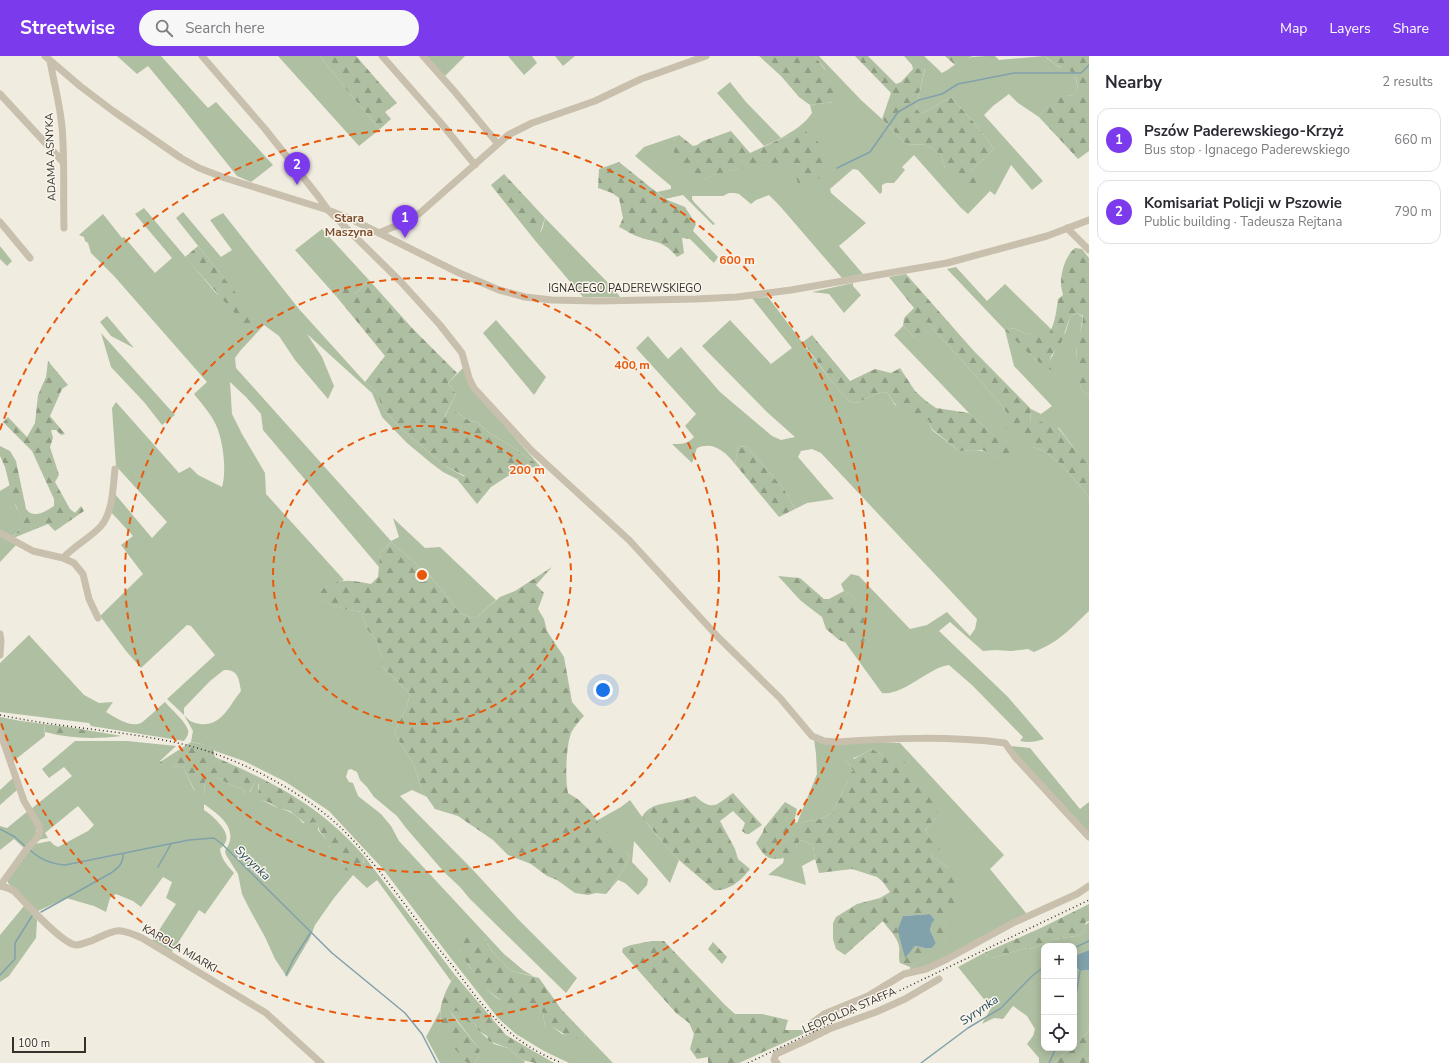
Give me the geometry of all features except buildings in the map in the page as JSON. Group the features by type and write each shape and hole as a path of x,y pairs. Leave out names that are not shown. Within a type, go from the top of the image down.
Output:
{"street":[{"path":"202,56 294,166 328,210 401,282 440,325 462,353 469,378 474,388 536,455 629,540 718,637 780,698 812,736 824,741 837,742 941,738 976,739 1005,743 1015,757 1089,837"},
{"path":"382,56 442,123 475,165"},
{"path":"423,56 498,144"},
{"path":"379,233 407,221 420,213 511,133 532,123 595,101 641,79 706,56"},
{"name":"ADAMA ASNYKA","path":"48,58 60,111 64,184 64,228"},
{"name":"IGNACEGO PADEREWSKIEGO","path":"48,58 86,90 181,158 199,168 225,178 328,210 354,220 458,272 499,290 532,298 598,301 718,298 791,290 947,263 1047,236 1089,220"},
{"path":"0,94 63,162"},
{"path":"0,222 30,258"},
{"path":"1067,228 1089,250"},
{"path":"62,558 100,526 106,517 113,489 115,469"},
{"path":"0,533 33,551 62,558 74,563 83,574 89,599 98,618"},
{"path":"0,634 2,641 0,655"},
{"path":"0,732 24,801 40,829 39,835 0,886"},
{"name":"KAROLA MIARKI","path":"0,886 14,891 51,928 66,941 74,944 85,943 110,932 119,930 142,938 266,1013 321,1063"},
{"path":"816,1035 812,1023 824,1014 868,996 904,974 926,969 947,959 1013,923 1077,894 1089,886"},
{"name":"LEOPOLDA STAFFA","path":"777,1063 774,1060 776,1054 816,1035 904,999 939,980"}],"green space":[{"path":"117,56 161,56 208,108 216,102 273,165 251,182 237,176 148,66 137,74"},
{"path":"278,56 320,56 380,129 359,146"},
{"path":"320,56 356,56 397,103 385,112 391,119 380,129"},
{"path":"425,56 465,56 444,77"},
{"path":"508,56 532,56 537,63 524,75"},
{"path":"555,56 575,56 563,66"},
{"path":"759,56 815,56 837,86 834,102 810,105 799,97 781,76"},
{"path":"815,56 819,56 906,144 927,145 941,155 945,168 971,171 994,149 978,127 951,97 921,114 916,108 925,69 913,69 912,65 904,56 924,56 942,73 964,59 971,57 995,56 999,60 1044,56 1059,67 1069,69 1074,73 1078,87 1073,95 1053,98 1039,117 1018,103 1009,94 984,115 1043,181 1032,190 1011,165 995,195 990,191 968,214 914,155 902,167 905,170 894,183 886,183 882,185 882,192 880,194 858,170 853,169 830,189 831,193 866,223 839,246 863,274 842,278 769,195 756,200 751,204 739,194 735,193 729,193 723,196 692,196 694,202 715,224 713,225 683,195 665,199 657,192 671,189 671,186 635,156 644,147 679,135 674,140 705,179 722,172 748,167 792,163 801,164 823,176 787,136 764,146 717,93 730,82 746,102 781,138 798,127 809,117 812,113 810,105 834,102 825,69"},
{"path":"855,56 868,56 896,84 901,82 913,69 925,68 916,108 921,114 951,97 978,127 994,149 971,171 977,181 969,192 951,171 945,168 941,155 927,145 906,144 882,119 891,93"},
{"path":"945,56 973,56 955,65"},
{"path":"1044,56 1089,56 1089,151 1078,159 1039,117 1053,97 1073,95 1078,87 1073,73 1058,66"},
{"path":"731,131 750,153 787,136 805,131 818,142 829,156 823,176 808,185 798,183 796,176 801,164 795,164 757,166 723,172 705,179 691,173 677,160 675,155 674,140 679,135 693,146"},
{"path":"619,162 665,199 685,207 696,224 693,231 718,257 714,263 690,239 682,238 684,253 677,257 664,245 636,236 619,227 623,218 619,198 612,193 598,188 599,169"},
{"path":"504,174 545,218 539,236 533,238 491,185"},
{"path":"144,208 216,293 256,319 176,218 183,212 221,257 232,250 210,220 223,213 299,309 365,382 377,392 385,412 404,431 445,466 465,477 457,479 443,472 407,443 382,417 372,393 307,334 322,357 334,386 328,399 295,360 279,336 264,325 235,358 236,368 391,541 399,537 393,518 425,548 440,547 496,600 478,616 473,618 460,613 432,578 391,542 380,553 379,567 263,430 261,414 230,382 232,414 265,473 266,494 344,580 320,590 315,597 338,607 362,612 367,629 377,641 382,658 382,666 410,694 407,706 394,733 414,765 422,790 427,797 412,790 400,796 577,978 566,993 444,872 397,816 374,797 360,780 357,772 351,769 348,770 346,777 349,782 353,783 358,796 381,814 391,826 399,841 504,954 523,970 533,976 511,971 491,950 484,938 459,949 469,966 482,981 487,990 497,998 513,1007 538,1007 543,1013 545,1027 553,1027 562,1034 584,1038 585,1034 613,1063 569,1063 544,1051 516,1034 498,1018 383,869 329,811 286,782 244,761 215,751 210,747 191,742 193,731 184,715 167,699 215,655 191,626 187,625 141,668 126,651 100,616 143,574 121,545 133,536 110,511 115,494 152,538 167,522 116,466 112,408 116,402 179,473 190,467 198,475 222,487 224,473 224,456 221,439 216,425 194,394 207,382 114,276 91,253 88,243 85,241 84,237 79,235 103,214 122,238 124,237 155,273 172,258 135,214","holes":["224,670 232,671 237,676 241,691 225,714 214,722 208,724 193,722 184,715 184,708 210,681"]},
{"path":"545,218 620,297 583,297 533,238 540,233"},
{"path":"322,229 369,280 355,294 341,291 336,296 295,250"},
{"path":"0,246 12,261 7,266 0,259"},
{"path":"198,246 257,319 249,329 185,257"},
{"path":"1075,248 1082,249 1089,258 1089,396 1081,389 1076,351 1083,316 1077,313 1070,317 1061,343 1051,356 1050,361 1052,370 1035,359 1005,330 1014,328 1026,334 1047,337 1056,314 1058,299 1063,295 1061,283 1063,268 1069,255"},
{"path":"956,267 987,301 1005,284 1052,330 1047,338 1026,334 1014,328 1006,330 1037,361 1050,360 1066,331 1070,317 1077,313 1083,317 1076,352 1081,389 1089,396 1089,465 1082,459 1059,428 1038,423 1030,423 1031,409 1041,414 1052,406 1014,366 1005,330 947,269"},
{"path":"906,274 973,350 1031,409 1030,423 1038,423 1049,418 1089,465 1089,497 1062,465 1044,451 1033,447 1015,436 1004,426 1007,413 994,396 927,322 924,329 914,337 903,326 904,318 914,308 889,277"},
{"path":"369,280 412,328 457,373 448,383 456,394 444,417 456,412 468,420 478,423 488,432 540,466 516,471 491,487 477,504 457,479 465,476 445,466 404,431 383,410 377,392 365,382 385,356 336,296 346,286 355,294"},
{"path":"853,283 853,286 861,295 844,313 829,294 812,292"},
{"path":"768,297 832,382 849,401 856,403 876,394 887,392 895,405 928,420 932,430 959,451 984,451 998,457 995,437 969,413 894,335 903,326 914,337 927,322 994,396 1033,447 1044,451 1062,465 1089,497 1089,611 1070,629 1050,644 1034,652 1028,649 1011,651 983,651 950,622 939,631 1008,697 1044,739 1032,742 1020,741 1023,737 973,686 949,665 933,671 899,690 890,693 882,693 845,642 862,642 868,638 857,600 844,591 841,584 851,574 859,576 910,629 927,625 947,612 970,636 975,629 977,619 821,453 812,449 801,451 798,457 834,499 807,503 795,509 784,489 746,446 738,447 735,464 723,451 718,448 708,446 697,448 692,463 672,444 681,444 694,437 685,426 696,414 636,348 648,336 668,359 681,347 720,392 772,436 781,440 795,437 768,413 702,346 730,320 771,364 792,348 752,298"},
{"path":"107,316 134,348 111,336 100,322"},
{"path":"496,320 546,377 534,395 483,333"},
{"path":"101,333 175,415 162,425 144,402 111,367"},
{"path":"812,335 850,381 875,369 891,373 900,368 915,391 926,401 936,408 969,413 1013,453 1003,459 982,450 959,451 932,429 928,420 920,425 905,415 887,392 876,394 856,403 849,401 832,382 803,342"},
{"path":"48,361 68,385 62,389 50,416 65,434 61,435 56,430 51,430 53,438 50,447 59,475 55,482 70,509 75,513 81,506 84,511 55,531 48,524 11,539 24,524 13,499 5,467 0,456 0,446 10,451 16,461 26,509 32,514 39,514 54,506 54,499 32,451 3,422 8,417 27,437 35,423 38,395 46,377"},
{"path":"463,368 509,431 540,466 488,432 478,423 468,420 456,412 444,418 456,394 448,383"},
{"path":"746,446 784,489 795,509 779,517 735,464 738,447"},
{"path":"10,485 16,507 25,524 12,537 0,531 0,491"},
{"path":"0,535 17,544 0,562"},
{"path":"391,542 432,578 460,613 473,618 478,616 500,597 515,591 552,567 536,585 544,593 538,609 544,619 547,631 564,657 572,702 584,716 578,722 569,739 566,763 568,793 579,800 591,812 601,827 630,856 622,872 606,894 596,893 588,895 575,893 557,880 547,876 531,864 508,855 493,840 458,816 435,809 422,790 414,765 394,733 407,706 410,694 382,666 382,658 377,641 367,629 362,612 337,607 314,597 323,588 341,581 371,584 378,577 380,553"},
{"path":"778,576 800,578 824,599 829,599 844,591 852,596 863,605 866,610 869,622 868,639 862,642 845,642 839,640 826,629 822,617 801,601"},
{"path":"29,635 84,695 99,703 113,702 106,712 127,723 137,724 141,723 165,702 187,727 188,735 184,741 91,726 89,723 0,712 0,663"},
{"path":"0,717 44,724 45,736 11,763 0,727"},
{"path":"44,724 122,736 93,738 64,736 45,732"},
{"path":"814,739 900,743 1004,855 990,869 1026,913 1025,916 932,964 910,970 910,967 935,952 946,940 945,927 949,868 931,856 939,849 925,830 936,818 884,756 872,749 845,761 849,764 853,771 832,813 820,819 797,823 817,774"},
{"path":"75,741 127,741 176,746 160,761 160,764 183,767 194,790 204,796 205,780 208,777 216,777 231,785 243,789 244,795 250,792 255,783 258,783 260,800 292,813 303,823 314,822 318,825 318,830 328,841 330,848 342,859 342,864 364,863 364,856 455,975 451,981 377,880 367,888 353,875 334,898 315,925 310,938 287,977 275,959 242,894 238,874 226,855 225,851 229,843 230,836 229,830 217,813 204,804 204,810 216,819 223,828 227,837 220,849 225,862 234,873 205,914 199,910 172,952 152,941 176,904 166,898 172,882 163,877 141,907 133,901 116,894 110,898 106,912 94,906 66,898 38,911 8,883 8,878 35,844 50,841 58,847 88,831 94,825 78,806 45,833 48,838 38,840 42,834 31,809 72,776 64,767 49,778 42,769"},
{"path":"191,742 207,745 213,749 215,757 258,776 314,810 348,838 364,856 363,867 353,871 343,869 342,859 335,858 333,856 318,825 314,822 306,824 290,811 259,800 258,783 255,783 247,796 244,795 243,789 231,785 216,777 208,777 205,781 204,796 198,797 183,767 163,766 160,764 160,762"},
{"path":"1010,746 1030,748 1080,809 1089,802 1089,833 1029,770"},
{"path":"872,749 884,756 897,754 940,801 936,818 925,830 940,849 931,856 949,868 957,886 956,914 946,920 945,927 951,937 946,940 936,952 910,967 900,963 898,942 883,921 845,955 836,949 833,939 833,923 836,917 857,904 880,898 890,892 883,882 877,877 852,869 819,873 813,845 800,840 788,862 783,863 784,858 770,858 764,854 756,843 764,828 785,802 797,809 794,822 797,823 820,819 832,813 848,781 848,775 853,771 849,764 845,761 844,756 849,755 854,759","holes":["930,914 935,920 932,923 930,930 936,943 932,948 915,946 905,957 900,940 903,916"]},
{"path":"13,778 17,790 0,805 0,790"},
{"path":"733,793 762,825 749,834 746,834 742,831 745,823 733,811 720,821 735,849 738,859 750,869 743,877 729,887 714,890 679,860 642,817 648,809 661,804 695,796 706,804 714,805"},
{"path":"630,800 653,831 679,860 670,883 634,841 632,862 648,879 647,885 638,895 625,883 618,880 606,894 622,872 630,856 596,821 621,807"},
{"path":"28,811 36,827 36,835 25,849 14,839 0,850 0,826 7,828"},
{"path":"800,840 813,845 815,859 802,866 806,885 777,876 768,875 783,863 788,861"},
{"path":"1089,904 1089,921 1086,922 1083,933 1076,936 1054,939 1041,943 1041,945 1033,948 1022,949 992,958 988,958 984,953 1043,927"},
{"path":"24,906 37,920 36,938 9,976 0,982 0,935"},
{"path":"1089,922 1089,950 1077,955 1077,943 1045,943 1054,939 1076,936 1083,933 1085,925"},
{"path":"464,934 484,938 491,950 511,971 539,978 561,1009 585,1034 584,1038 571,1037 553,1027 545,1027 543,1013 538,1007 528,1011 513,1007 506,1004 487,990 465,960 459,949 460,936"},
{"path":"652,941 664,941 735,1014 762,1014 788,1020 785,1030 806,1030 803,1034 739,1063 708,1063 708,1057 697,1059 690,1049 694,1034 689,1023 676,1013 622,952 623,948 631,945"},
{"path":"713,942 727,957 722,964 708,949"},
{"path":"1041,945 1041,1051 1068,1051 1054,1063 1039,1063 1039,1058 1027,1044 1033,1036 1035,1029 1027,1016 1013,1006 1003,1019 994,1018 982,1024 991,1008 958,967 984,953 988,958 992,958 1022,949 1033,948"},
{"path":"1077,968 1080,971 1089,970 1089,1031 1077,1042"},
{"path":"455,975 506,1035 554,1063 535,1063 522,1060 508,1048 489,1041 487,1036 479,1031 475,1024 468,1022 457,1011 450,1011 480,1050 478,1059 474,1063 468,1063 465,1061 449,1042 444,1033 440,1016 446,991"},
{"path":"455,1010 475,1024 479,1031 494,1044 508,1048 525,1061 524,1063 474,1063 478,1059 480,1050 450,1011"},
{"path":"440,1011 440,1021 449,1041 468,1063 440,1063 426,1037"},
{"path":"1089,1031 1089,1063 1054,1063 1068,1051 1077,1051 1077,1042"}],"water":[{"path":"930,914 935,920 932,923 930,930 936,943 932,948 915,946 905,958 898,929 903,916"},
{"path":"1089,950 1089,970 1080,971 1077,968 1077,955"}],"waterway":[{"path":"837,168 870,152 898,112 919,100 942,94 958,84 1014,73 1081,73 1089,65"},
{"name":"Syrynka","path":"0,829 15,837 26,847"},
{"name":"Syrynka","path":"29,849 37,856 65,865 189,840 214,838 222,844 332,953 405,1013 422,1034 437,1063"},
{"path":"158,867 171,844"},
{"path":"41,912 111,873 121,863 123,854"},
{"path":"0,975 15,959 15,943 32,916"},
{"path":"286,975 293,960 311,932"},
{"name":"Syrynka","path":"1077,947 1089,941"},
{"name":"Syrynka","path":"921,1063 968,1028 1001,1008 1032,976 1041,969"},
{"path":"1077,989 1080,971"},
{"path":"1049,1063 1055,1051"}],"railway":[{"path":"0,715 45,723 137,735 201,749 241,764 297,794 330,818 357,845 487,1010 499,1023 527,1045 543,1055 562,1063"},
{"path":"748,1063 1089,900"}],"place":[{"name":"Komisariat Policji w Pszowie","path":"297,185"},
{"name":"Pszów Paderewskiego-Krzyż","path":"405,238"}],"district":[{"name":"Stara Maszyna","path":"349,225"}]}
